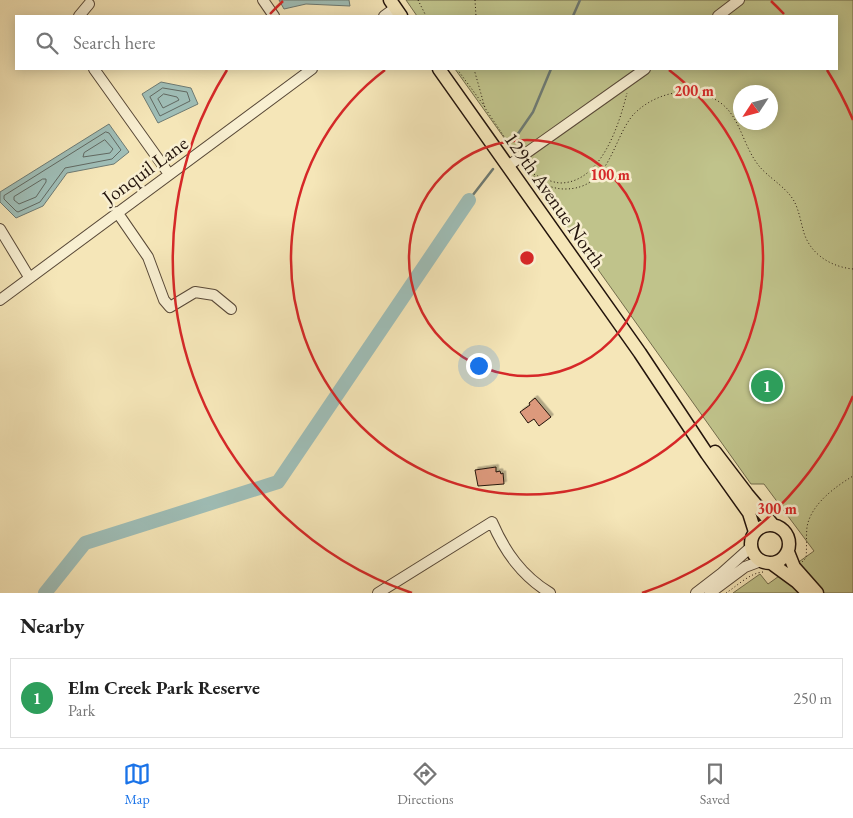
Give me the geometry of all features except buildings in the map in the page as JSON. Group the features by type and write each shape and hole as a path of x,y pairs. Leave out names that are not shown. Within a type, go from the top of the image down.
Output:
{"main road":[{"name":"129th Avenue North","path":"440,70 640,353 749,513 755,532"},
{"name":"129th Avenue North","path":"640,353 746,494 773,525"},
{"path":"807,593 797,582 766,565 755,556 751,547 752,536 763,526 779,526 788,535 790,540 788,552 794,567 816,593"},
{"path":"766,565 781,560 788,552"}],"street":[{"path":"263,0 273,15"},
{"path":"719,15 740,0"},
{"path":"80,15 89,4"},
{"path":"95,70 169,174"},
{"name":"Jonquil Lane","path":"0,300 311,70"},
{"path":"508,166 644,70"},
{"path":"117,212 148,257 164,300 170,307 195,292 214,295 231,309"},
{"path":"0,228 29,277"},
{"path":"378,593 492,522 509,556 537,585 550,593"},
{"path":"696,593 751,547"},
{"path":"710,593 745,566 766,565"}],"path":[{"path":"418,0 426,15"},
{"path":"475,0 476,15"},
{"path":"458,70 530,173 542,183 554,188 570,189 594,179 605,166 630,120 641,108 656,99 675,92 689,92 704,95 719,102 730,112 739,126 758,165 791,197 812,249 830,263 853,269"},
{"path":"474,70 486,108"},
{"path":"530,173 560,183 576,180 591,171 600,160 620,120 630,80"},
{"path":"798,565 806,558 808,526 813,510 842,483 853,476"},
{"path":"726,593 759,572 766,565"}],"green space":[{"path":"406,0 853,0 853,593 733,593 760,574 768,584 814,551 764,484 751,484 456,70 838,70 838,15 416,15"}],"water":[{"path":"279,0 349,0 350,6 306,4 284,9"},
{"path":"161,82 191,88 198,104 158,123 142,94"},
{"path":"109,124 129,152 114,164 67,173 43,206 16,218 0,202 0,192"}],"waterway":[{"path":"573,15 580,0"},
{"path":"513,141 533,112 551,70"},
{"path":"469,200 493,169"},
{"path":"45,593 85,543 278,482 469,200"}],"place":[{"name":"Elm Creek Park Reserve","path":"767,386"}]}
